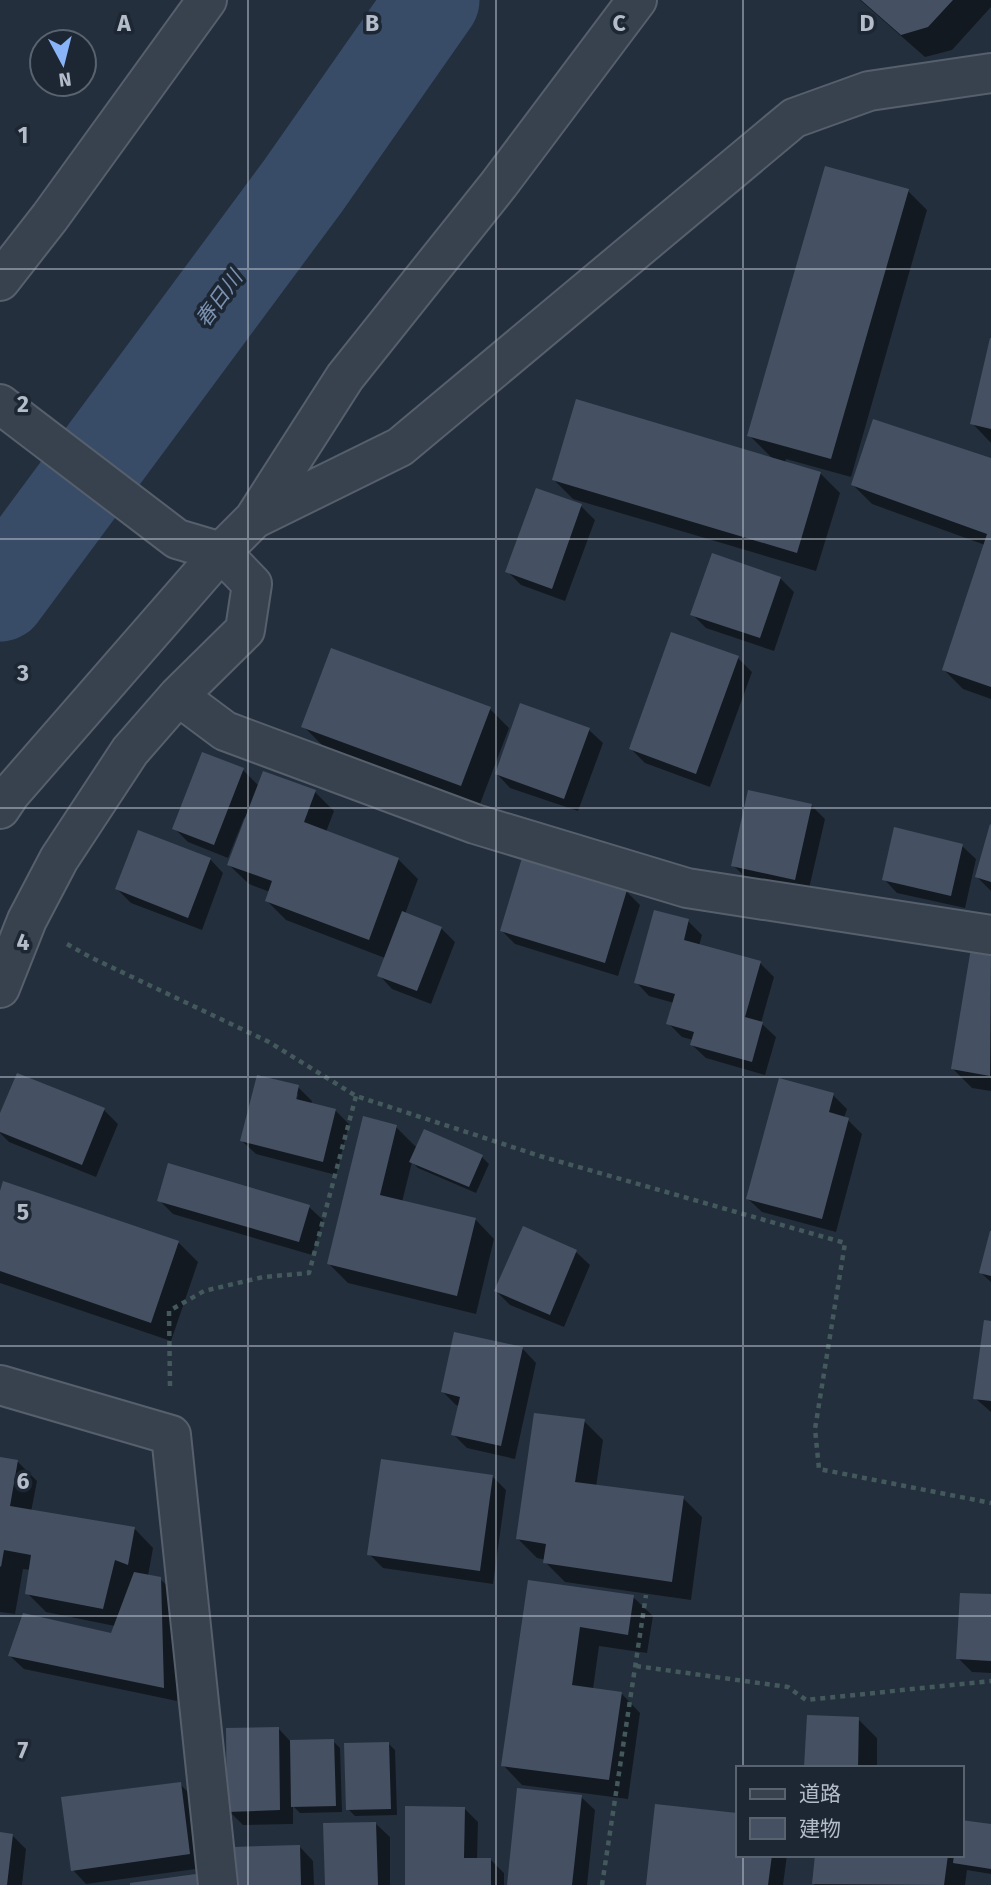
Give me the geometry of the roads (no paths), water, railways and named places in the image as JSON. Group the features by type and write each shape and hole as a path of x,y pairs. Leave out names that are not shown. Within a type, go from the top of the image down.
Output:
{"street":[{"path":"0,281 50,217 207,0"},
{"path":"0,809 10,794 221,552 254,519 345,377 499,184 637,0"},
{"path":"254,519 400,447 794,118 869,91 991,73"},
{"path":"0,404 177,538 221,552 252,584 245,631 178,696 130,751 59,859 27,920 0,988"},
{"path":"178,696 225,731 475,824 687,888 991,935"},
{"path":"0,1385 171,1435 218,1885"}],"waterway":[{"name":"春日川","path":"0,595 303,186 433,0"}]}
